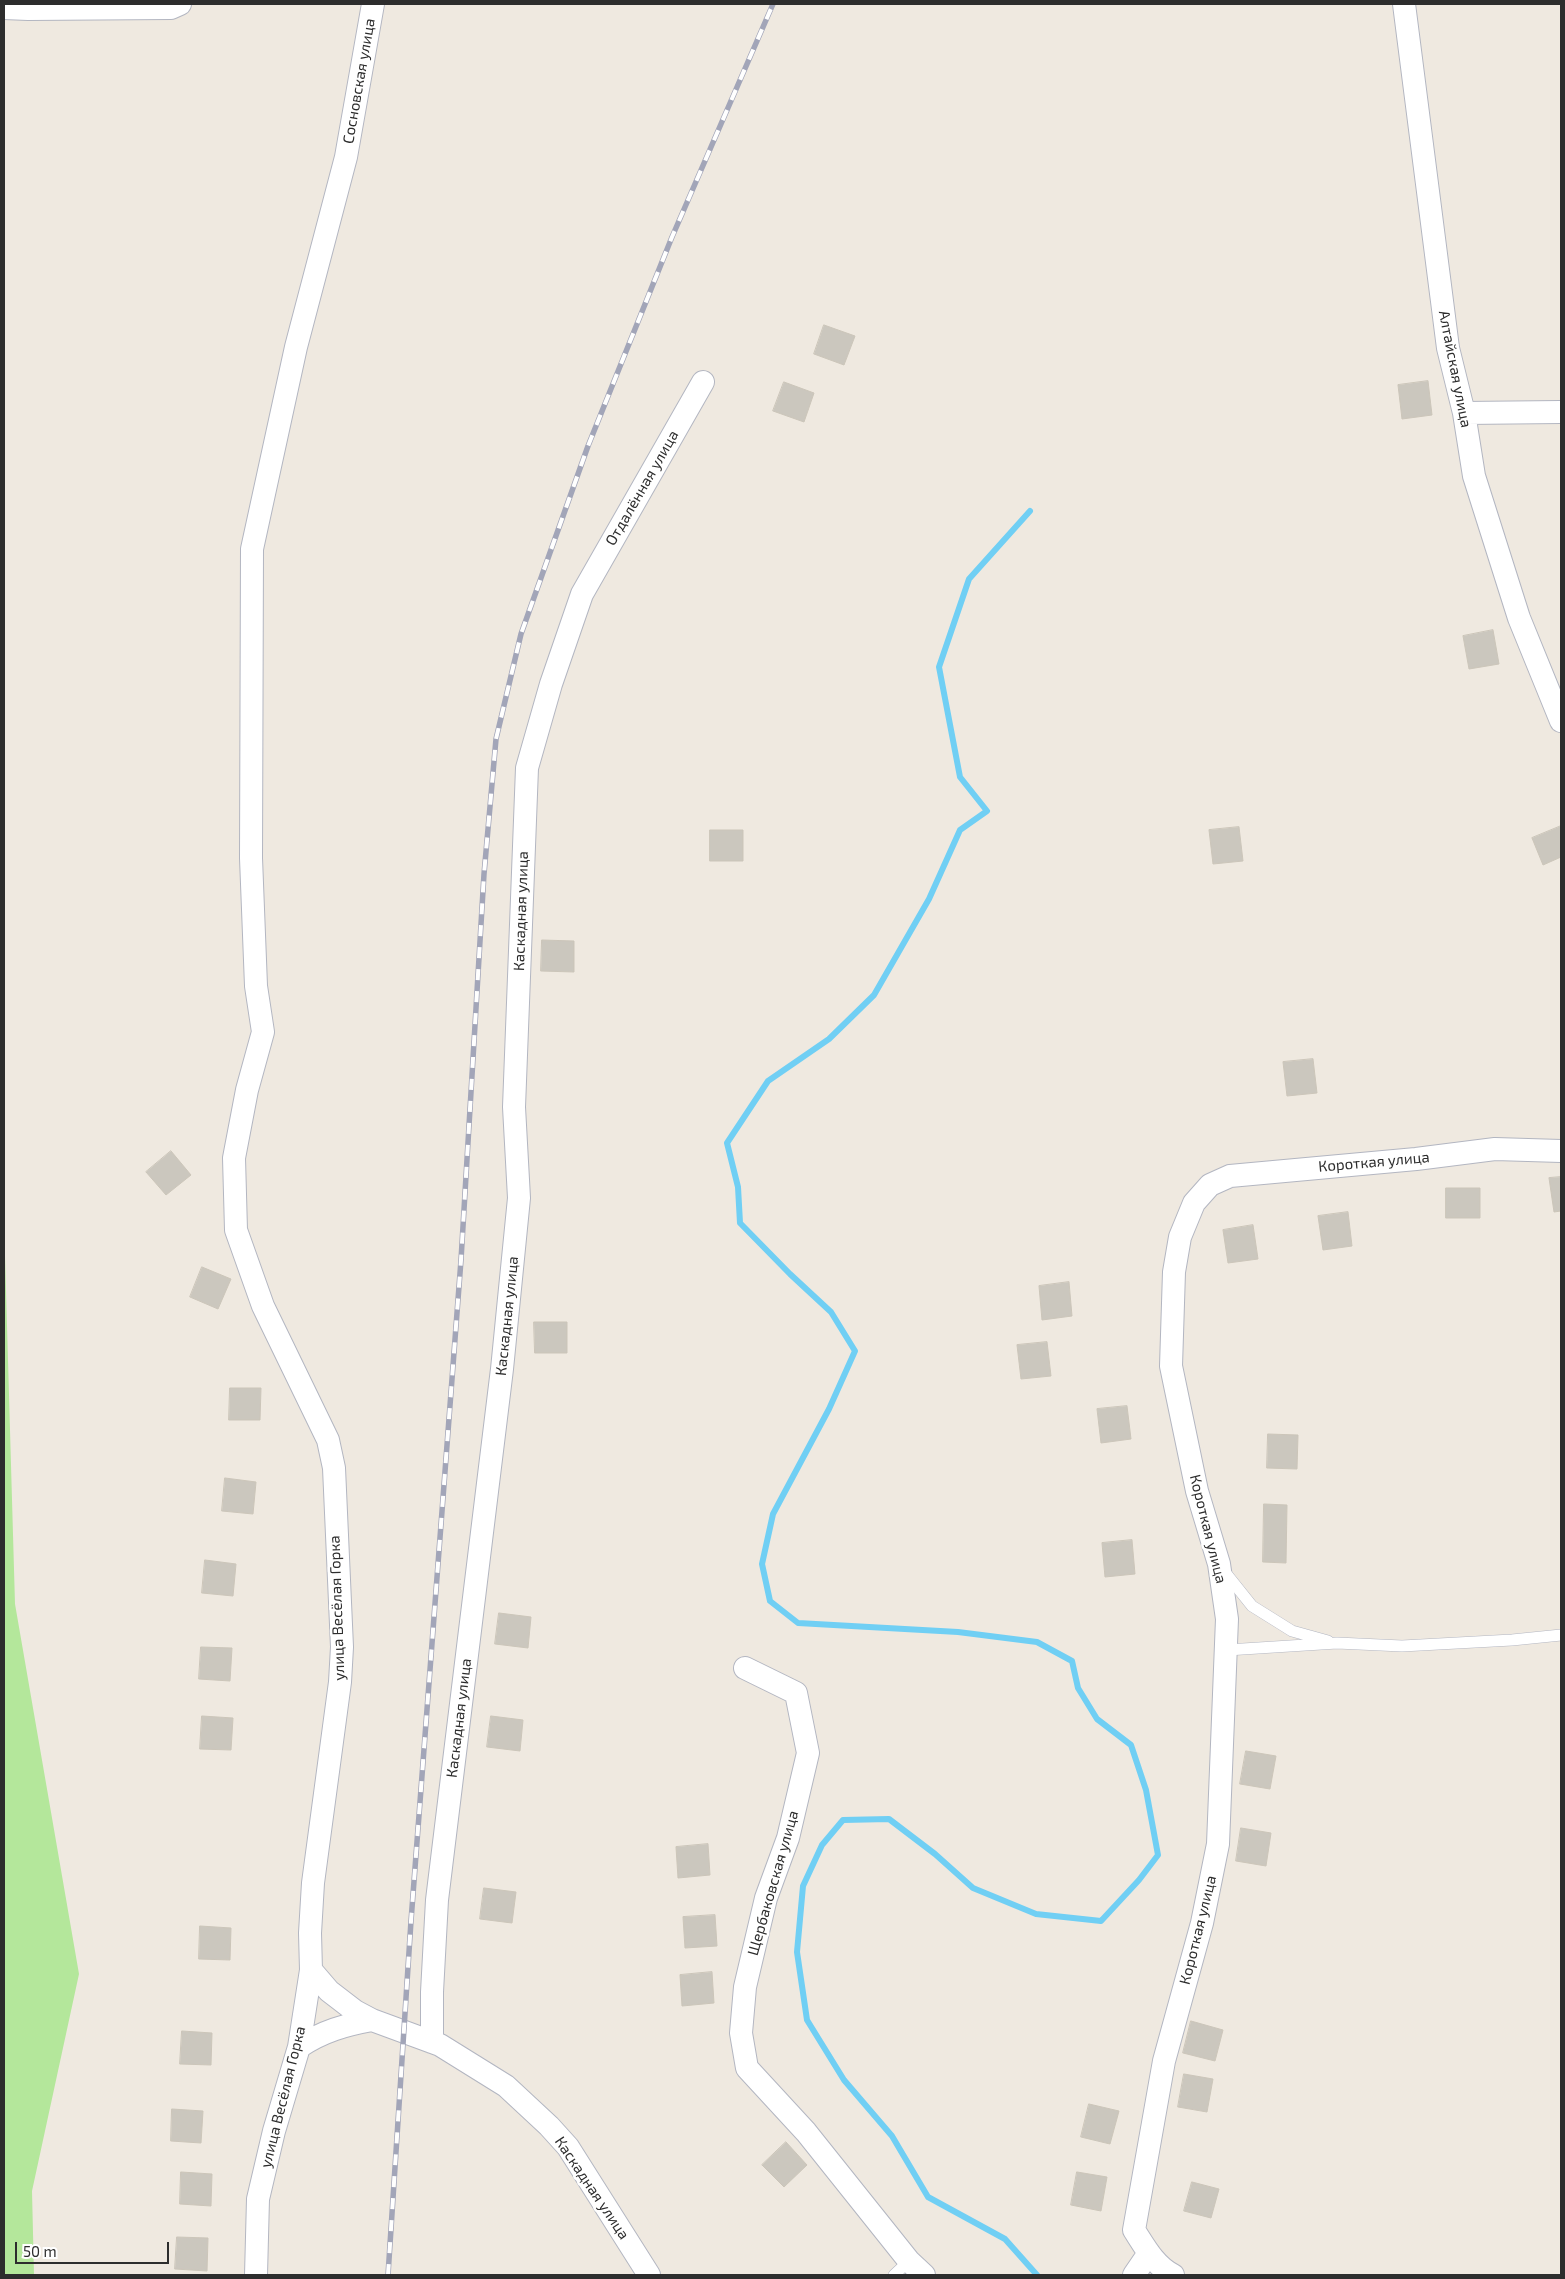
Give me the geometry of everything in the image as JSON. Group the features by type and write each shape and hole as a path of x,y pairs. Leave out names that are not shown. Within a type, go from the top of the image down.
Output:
{"street":[{"path":"4,4 4,9 171,8 180,4"},
{"name":"Сосновская улица","path":"256,986 251,858 252,548 296,347 346,158 373,4"},
{"name":"Алтайская улица","path":"1404,4 1448,348 1464,413 1474,476 1519,618 1561,721"},
{"name":"Отдалённая улица","path":"582,594 703,382"},
{"path":"1464,413 1561,412"},
{"name":"Каскадная улица","path":"432,2042 432,1992 437,1900 501,1379 519,1198 514,1107 527,768 551,684 582,594"},
{"name":"улица Весёлая Горка","path":"256,986 262,1032 247,1090 234,1158 236,1230 263,1306 328,1440 334,1468 335,1534 342,1647 340,1682 313,1883 310,1933 311,1970 299,2047 274,2130 258,2199 256,2275"},
{"name":"Короткая улица","path":"1173,2275 1166,2271 1149,2253 1134,2230 1164,2060 1202,1923 1218,1844 1227,1650 1227,1619 1219,1564 1197,1491 1171,1366 1174,1272 1180,1237 1194,1203 1210,1185 1230,1176 1416,1159 1495,1149 1561,1151"},
{"name":"Щербаковская улица","path":"745,1668 796,1693 808,1753 788,1838 766,1898 745,1987 741,2032 747,2068 806,2132 909,2270"},
{"name":"Каскадная улица","path":"311,1970 329,1992 356,2011 372,2020 432,2042 506,2086 549,2126 568,2147 649,2275"},
{"path":"299,2047 314,2037 340,2026 372,2020"},
{"path":"1134,2275 1149,2253"}],"lane":[{"path":"1219,1564 1252,1606 1292,1631 1336,1643"},
{"path":"1227,1650 1336,1643 1402,1646 1512,1640 1561,1635"}],"green space":[{"path":"4,1221 15,1604 79,1974 32,2191 34,2275 4,2275"}],"building":[{"path":"824,325 855,336 844,365 814,354"},
{"path":"1428,381 1432,415 1402,419 1398,385"},
{"path":"784,382 814,393 804,422 773,411"},
{"path":"1493,630 1499,664 1469,669 1463,636"},
{"path":"1561,826 1561,857 1543,865 1532,838"},
{"path":"1239,827 1243,861 1213,864 1209,830"},
{"path":"710,830 743,830 743,861 710,861"},
{"path":"542,940 574,941 574,972 541,971"},
{"path":"1313,1059 1317,1093 1287,1096 1283,1062"},
{"path":"171,1151 191,1175 166,1195 146,1172"},
{"path":"1561,1177 1561,1211 1554,1212 1549,1178"},
{"path":"1446,1188 1480,1188 1480,1218 1446,1218"},
{"path":"1348,1212 1352,1246 1323,1250 1318,1216"},
{"path":"1253,1225 1258,1259 1228,1263 1223,1230"},
{"path":"202,1267 231,1279 218,1309 190,1297"},
{"path":"1069,1282 1072,1316 1042,1320 1039,1286"},
{"path":"534,1322 567,1322 567,1353 535,1353"},
{"path":"1047,1342 1051,1376 1021,1379 1017,1345"},
{"path":"230,1388 261,1388 260,1420 229,1420"},
{"path":"1127,1406 1131,1439 1101,1443 1097,1409"},
{"path":"1268,1434 1298,1435 1297,1469 1267,1468"},
{"path":"225,1478 256,1482 253,1514 222,1511"},
{"path":"1264,1504 1287,1505 1286,1563 1263,1562"},
{"path":"1132,1540 1135,1574 1105,1577 1102,1543"},
{"path":"205,1560 236,1564 233,1596 202,1593"},
{"path":"499,1613 531,1617 528,1648 495,1644"},
{"path":"201,1647 232,1648 230,1681 199,1679"},
{"path":"202,1716 233,1718 231,1750 200,1749"},
{"path":"491,1716 523,1720 520,1751 487,1747"},
{"path":"1246,1751 1276,1756 1270,1789 1240,1784"},
{"path":"1241,1828 1271,1833 1266,1866 1236,1861"},
{"path":"708,1844 710,1875 678,1878 676,1847"},
{"path":"484,1888 516,1892 512,1923 480,1919"},
{"path":"715,1915 717,1946 685,1948 683,1917"},
{"path":"200,1926 231,1928 230,1960 199,1959"},
{"path":"712,1972 714,2003 682,2006 680,1975"},
{"path":"1191,2021 1223,2030 1215,2061 1183,2053"},
{"path":"182,2031 212,2033 211,2065 180,2064"},
{"path":"1184,2074 1213,2079 1207,2112 1178,2107"},
{"path":"1089,2104 1119,2111 1110,2144 1081,2137"},
{"path":"172,2109 203,2111 201,2143 171,2141"},
{"path":"786,2142 807,2165 784,2187 762,2165"},
{"path":"181,2172 212,2174 211,2206 180,2204"},
{"path":"1077,2172 1107,2177 1101,2211 1071,2205"},
{"path":"1192,2182 1219,2189 1211,2218 1184,2211"},
{"path":"177,2237 208,2238 207,2271 175,2269"}],"waterway":[{"path":"1030,511 969,579 939,667 960,777 987,811 960,830 929,899 874,995 829,1039 768,1081 727,1143 738,1187 740,1223 790,1274 831,1312 855,1351 829,1409 773,1514 762,1564 770,1601 798,1623 958,1632 1037,1642 1072,1661 1078,1688 1097,1719 1131,1745 1146,1790 1158,1855 1139,1880 1101,1921 1036,1914 973,1888 935,1854 889,1819 843,1820 822,1845 803,1886 797,1952 807,2020 844,2080 892,2136 928,2197 1005,2239 1037,2275"}],"railway":[{"path":"388,2275 411,1921 461,1260 484,874 496,739 521,634 588,446 672,237 773,4"}]}
